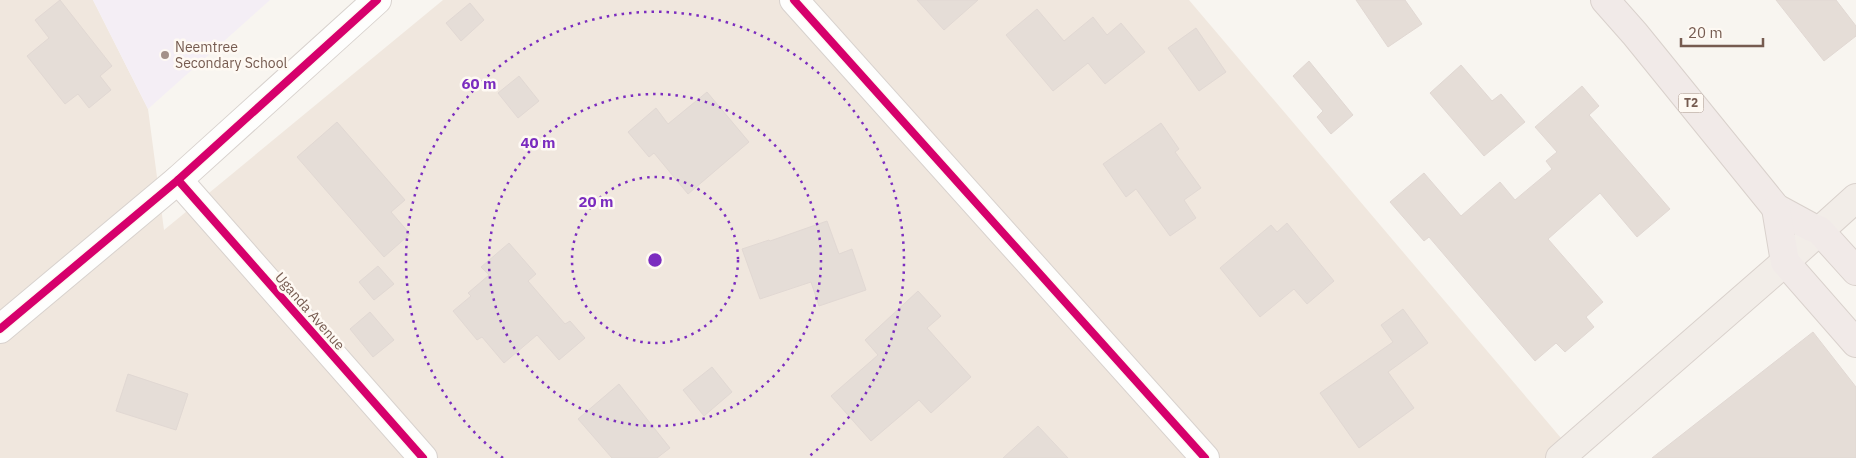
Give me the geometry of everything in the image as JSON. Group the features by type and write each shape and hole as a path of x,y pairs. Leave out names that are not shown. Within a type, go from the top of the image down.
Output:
{"highway":[{"name":"T2","path":"1605,0 1635,34 1776,208 1819,230 1856,270"},
{"name":"T2","path":"1776,208 1786,262"},
{"path":"1786,262 1856,343"}],"main road":[{"path":"1560,458 1786,262 1856,198"}],"street":[{"path":"0,329 178,180 377,0"},
{"path":"794,0 1204,458"},
{"name":"Uganda Avenue","path":"178,180 423,458"}],"shaded area":[{"path":"0,0 93,0 148,109 164,230 443,0 1189,0 1578,458 0,458"},
{"name":"Neemtree Secondary School","path":"93,0 270,0 148,109"}],"building":[{"path":"60,0 112,66 100,76 111,90 89,108 78,94 65,104 27,56 49,38 35,20"},
{"path":"917,0 978,0 944,30"},
{"path":"1356,0 1405,0 1422,24 1388,47"},
{"path":"1776,0 1836,0 1856,26 1856,36 1824,61"},
{"path":"470,3 484,20 461,41 446,23"},
{"path":"1037,9 1064,41 1093,17 1107,35 1121,23 1145,52 1105,84 1088,63 1053,91 1006,35"},
{"path":"1196,28 1226,72 1199,91 1168,48"},
{"path":"1309,61 1353,115 1331,134 1317,117 1323,111 1293,76"},
{"path":"1461,65 1492,101 1501,94 1525,122 1484,156 1430,93"},
{"path":"519,76 539,101 518,118 498,93"},
{"path":"1582,86 1599,106 1589,115 1670,209 1637,237 1600,193 1548,239 1603,302 1586,317 1594,327 1565,352 1556,343 1535,361 1429,237 1424,241 1390,202 1424,173 1461,216 1500,182 1515,200 1552,169 1546,161 1557,152 1535,127"},
{"path":"707,92 749,142 688,194 654,153 649,157 628,132 656,108 668,124"},
{"path":"337,122 405,200 391,212 410,234 384,257 297,157"},
{"path":"1161,123 1179,149 1175,152 1201,188 1184,200 1196,218 1170,236 1136,189 1126,197 1103,164"},
{"path":"827,221 839,254 852,249 866,290 819,306 811,282 760,299 742,249"},
{"path":"1287,223 1334,281 1307,304 1294,289 1260,317 1220,268 1271,225 1277,232"},
{"path":"509,243 536,274 528,281 565,324 570,321 585,338 559,360 537,335 504,363 482,337 477,340 453,311 471,296 468,293 489,275 481,267"},
{"path":"378,266 394,284 374,300 359,282"},
{"path":"918,291 941,316 927,328 971,377 931,413 919,400 871,441 831,396 878,355 865,340"},
{"path":"1403,309 1428,343 1388,372 1414,408 1359,448 1320,393 1393,342 1381,325"},
{"path":"370,312 394,340 373,357 350,329"},
{"path":"1813,332 1856,387 1856,458 1652,458"},
{"path":"712,367 732,392 704,416 683,390"},
{"path":"128,374 188,394 176,430 116,411"},
{"path":"619,384 670,448 657,458 612,458 578,419"},
{"path":"1038,426 1068,458 1003,458"}],"cycle path":[{"path":"0,329 178,180 377,0"},
{"path":"794,0 1205,458"},
{"path":"178,180 423,458"}],"place":[{"name":"Neemtree Secondary School","path":"165,55"}]}
